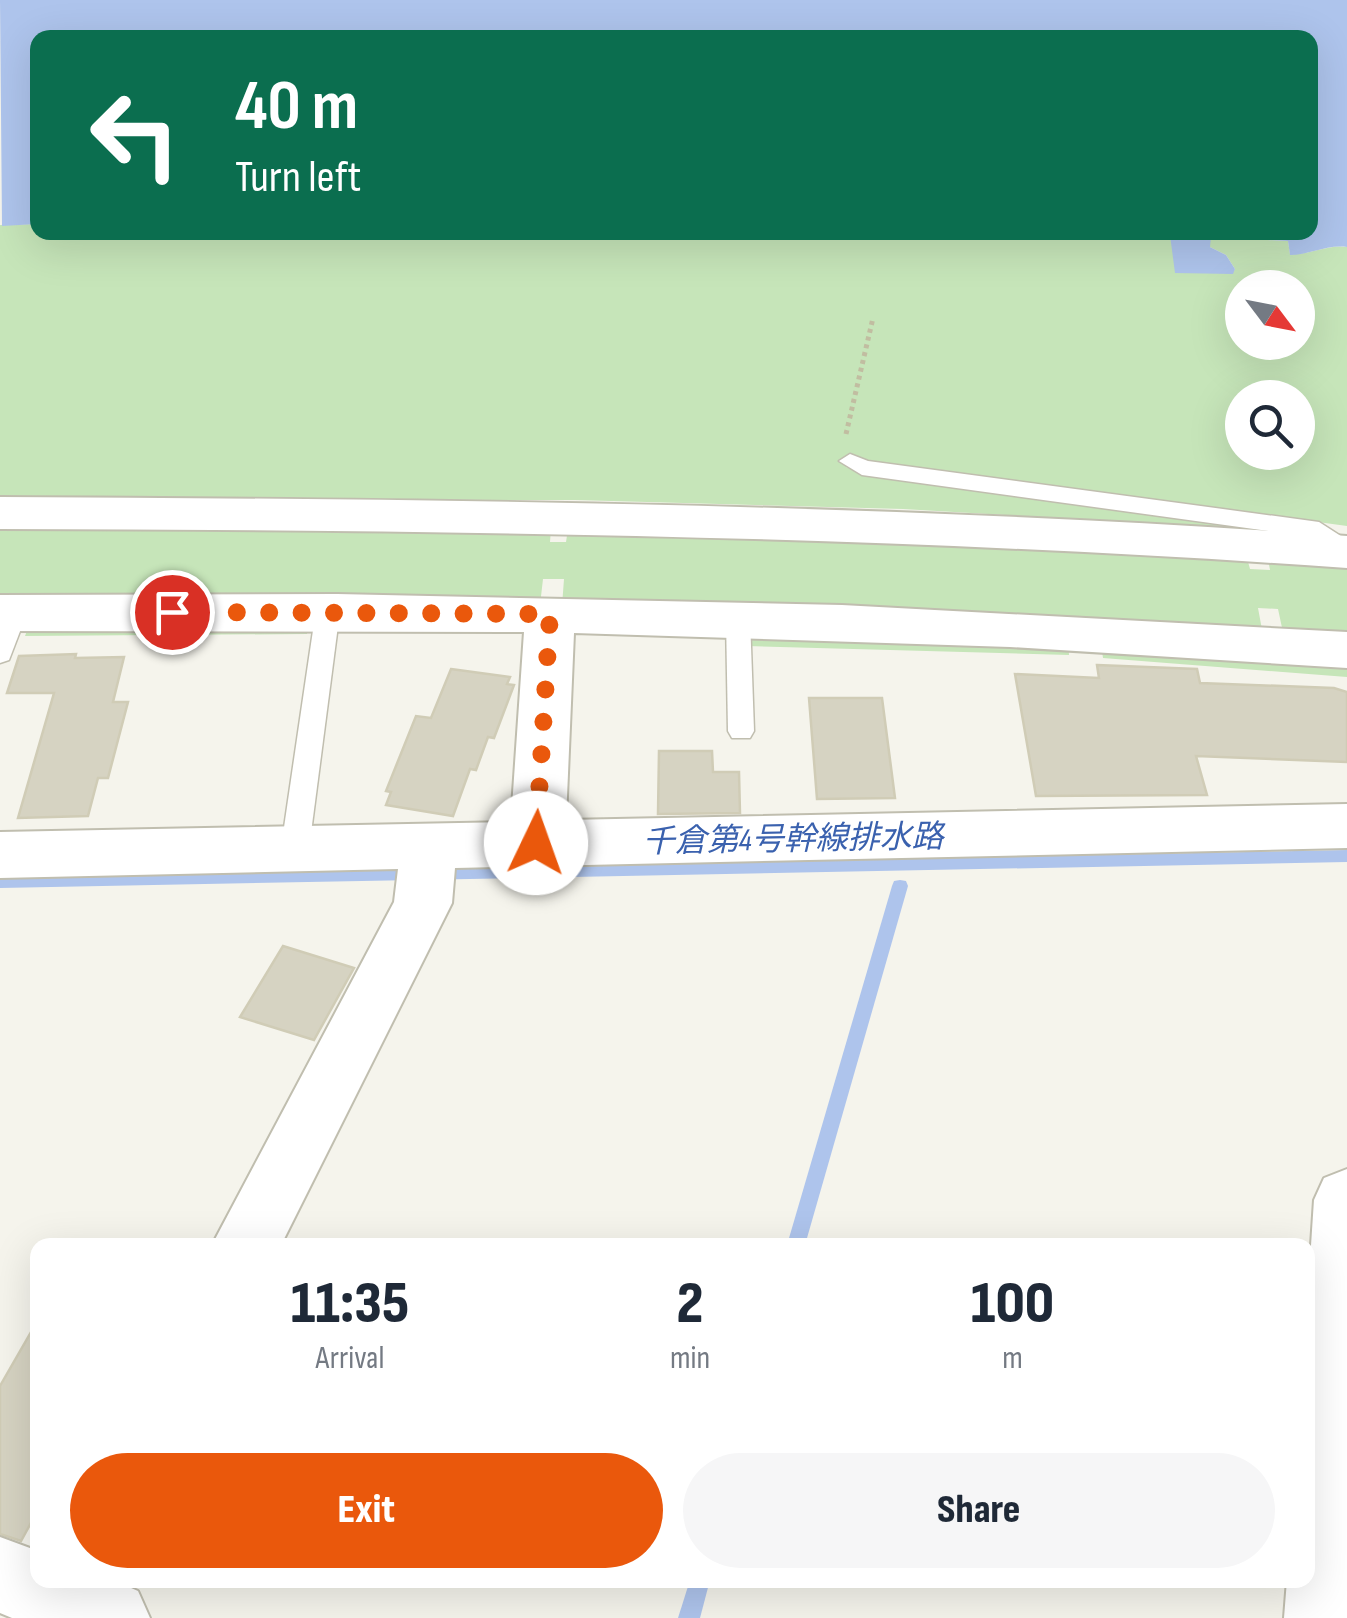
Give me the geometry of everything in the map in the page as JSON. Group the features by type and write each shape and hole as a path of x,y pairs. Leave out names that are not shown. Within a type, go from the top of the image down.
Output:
{"street":[{"path":"0,513 578,515 899,526 1346,552"},
{"path":"5,627 328,610 888,622 1347,650"},
{"path":"536,843 550,614"},
{"path":"0,855 294,848 427,868 536,843 1347,826"},
{"path":"250,1238 424,904 427,868"},
{"path":"1323,1618 1347,1200"}],"lane":[{"path":"850,461 862,468 1319,530 1346,552"},
{"path":"294,848 328,610"},
{"path":"738,618 741,731"}],"path":[{"path":"850,461 843,447 874,318"}],"green space":[{"path":"30,224 30,240 1178,240 1226,270 1225,360 1315,360 1315,270 1234,270 1226,255 1210,247 1210,240 1288,241 1290,254 1347,247 1347,526 866,461 846,467 866,475 1276,531 903,509 575,500 0,499 0,225"},
{"path":"0,528 551,529 550,542 566,542 568,529 1247,558 1250,569 1270,570 1268,559 1347,566 1347,641 1284,637 1278,609 1258,608 1263,635 562,606 564,579 543,579 540,605 0,604"},
{"path":"31,620 309,621 307,634 25,636"},
{"path":"749,628 1068,640 1069,655 747,646"},
{"path":"1101,644 1347,657 1347,677 1103,658"}],"water":[{"path":"0,0 1347,0 1347,247 1290,255 1288,241 1269,240 1318,240 1318,30 30,30 30,224 2,226"},
{"path":"1171,240 1211,240 1210,247 1226,255 1235,269 1225,270 1225,274 1175,273"}],"building":[{"path":"76,654 75,658 124,657 113,702 128,702 108,778 98,778 88,816 18,818 54,693 7,693 19,656"},
{"path":"1097,665 1197,669 1200,683 1334,688 1347,692 1347,762 1196,756 1207,795 1036,796 1015,674 1099,678"},
{"path":"451,669 510,677 507,684 514,685 494,738 488,737 476,770 470,769 453,816 386,805 391,792 386,791 416,716 431,718"},
{"path":"809,698 882,698 895,798 817,799"},
{"path":"659,751 712,751 713,772 739,772 740,813 658,814"},
{"path":"283,946 354,968 314,1040 240,1017"},
{"path":"30,1334 30,1525 21,1541 0,1534 0,1386"}],"waterway":[{"name":"千倉第4号幹線排水路","path":"0,882 1347,856"},
{"path":"798,1238 900,886"},
{"path":"689,1618 698,1588"}],"route":[{"path":"172,612 550,614 536,843"}]}
